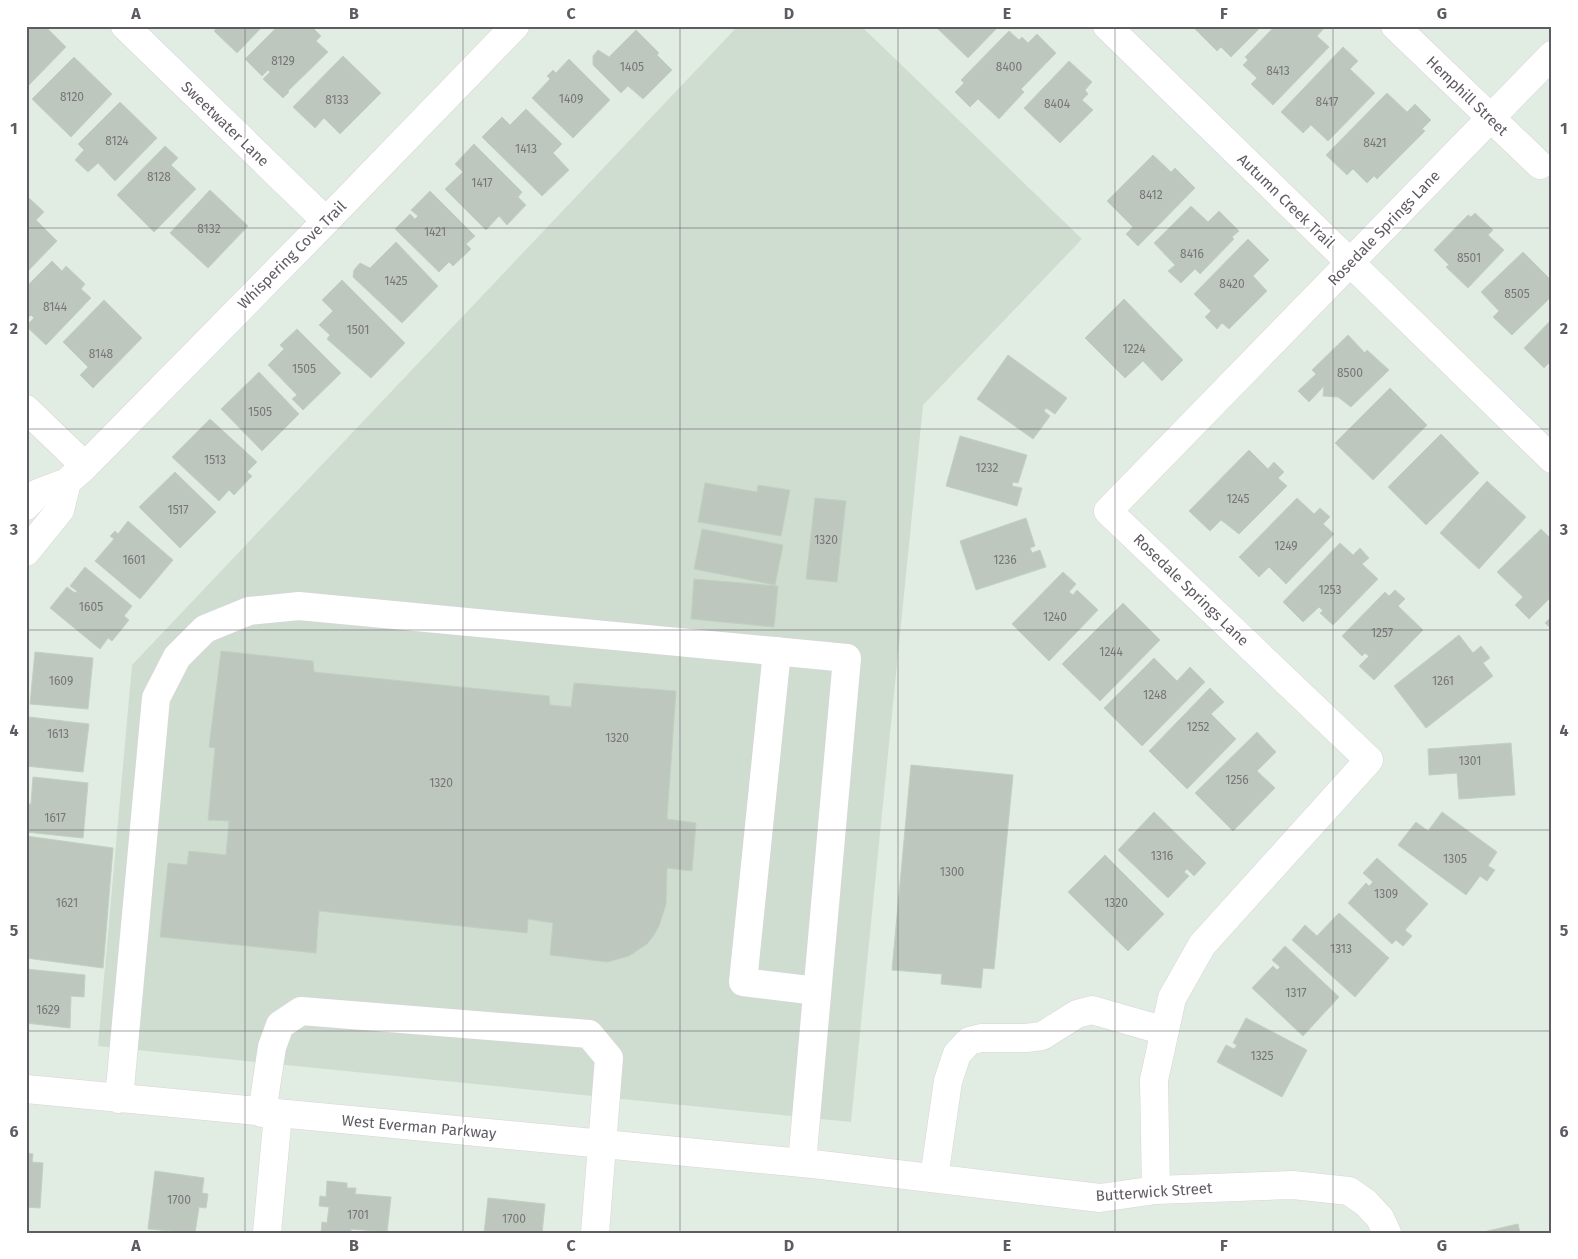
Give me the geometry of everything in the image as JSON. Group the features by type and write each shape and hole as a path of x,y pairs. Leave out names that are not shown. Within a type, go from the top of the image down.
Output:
{"street":[{"name":"Sweetwater Lane","path":"124,26 326,221"},
{"name":"Whispering Cove Trail","path":"26,506 38,493 76,474 515,26"},
{"name":"Autumn Creek Trail","path":"1107,26 1552,459"},
{"name":"Hemphill Street","path":"1395,26 1540,166"},
{"name":"Rosedale Springs Lane","path":"1156,1190 1154,1080 1172,998 1202,945 1369,760 1108,511 1552,55"},
{"path":"26,409 76,474 60,510 26,552"},
{"path":"119,1098 156,698 177,656 205,629 249,611 299,606 711,644 847,658 818,991 808,1163"},
{"path":"778,651 743,982 818,991"},
{"path":"934,1178 948,1081 957,1054 970,1041 981,1038 1042,1036 1077,1014 1092,1010 1165,1031"},
{"path":"267,1233 272,1047 280,1025 301,1011 589,1034 609,1058 595,1233"},
{"name":"West Everman Parkway","path":"26,1090 808,1163"},
{"name":"Butterwick Street","path":"808,1163 1100,1198 1156,1190 1293,1185 1350,1191 1366,1203 1380,1218 1387,1233"}],"shaded area":[{"path":"738,26 861,26 1082,239 923,405 851,1122 98,1046 132,665"}],"building":[{"path":"26,26 45,26 66,47 26,88"},
{"path":"219,26 263,26 237,53 214,31"},
{"path":"278,26 311,26 321,36 316,41 328,52 283,98 263,79 270,72 268,70 262,76 245,59"},
{"path":"935,26 999,26 968,58"},
{"path":"1192,26 1262,26 1231,57 1221,47 1217,51"},
{"path":"1275,26 1326,26 1317,36 1329,47 1273,105 1251,84 1257,78 1243,65 1248,60 1245,57"},
{"path":"636,30 659,53 657,55 672,70 643,99 628,86 621,93 593,65 593,56 598,50 609,57"},
{"path":"1009,31 1019,40 1022,37 1028,43 1037,34 1056,53 1021,89 1024,92 999,119 978,99 970,107 955,92 964,83 961,80"},
{"path":"1343,47 1358,61 1350,69 1375,93 1328,141 1311,125 1303,133 1281,112"},
{"path":"343,56 381,93 340,134 324,118 315,128 293,107"},
{"path":"74,57 112,94 71,137 32,99"},
{"path":"569,59 610,100 573,138 532,98 550,79 547,76 553,70 556,73"},
{"path":"1069,61 1092,82 1085,90 1088,94 1082,100 1093,110 1060,143 1024,108"},
{"path":"1387,93 1407,112 1415,104 1431,120 1422,129 1425,131 1377,179 1374,176 1367,183 1353,169 1347,175 1326,155"},
{"path":"120,102 157,138 115,181 98,163 88,172 75,160 84,150 78,144"},
{"path":"526,109 562,144 553,153 569,170 542,196 482,137 502,117 510,125"},
{"path":"474,144 522,192 518,197 526,205 507,225 499,216 486,230 445,189 463,172 455,164"},
{"path":"165,146 178,158 171,165 196,189 154,232 117,195"},
{"path":"1153,155 1171,172 1175,168 1195,188 1138,246 1126,234 1133,227 1107,201"},
{"path":"210,190 248,226 208,268 170,233"},
{"path":"430,191 475,236 466,244 471,249 453,266 449,262 439,272 395,229 410,214 415,219 418,216 411,210"},
{"path":"29,198 44,212 36,220 57,241 26,273 26,200"},
{"path":"1191,206 1208,222 1219,211 1239,231 1232,237 1234,239 1200,274 1195,269 1181,283 1168,271 1175,265 1154,243"},
{"path":"1475,213 1493,230 1488,235 1504,250 1468,288 1446,267 1449,265 1434,250 1468,215 1471,217"},
{"path":"1248,239 1269,260 1253,276 1267,291 1229,329 1222,323 1217,329 1205,317 1211,311 1194,294"},
{"path":"396,242 438,286 402,323 353,277 354,270 360,263 370,268"},
{"path":"1523,252 1552,281 1552,296 1512,335 1493,317 1499,311 1481,292"},
{"path":"52,261 62,271 66,266 85,284 81,289 91,298 46,345 26,326 34,318 31,315 26,320 26,287"},
{"path":"342,280 405,343 371,378 327,339 330,335 319,325 333,311 322,300"},
{"path":"1124,299 1183,360 1162,381 1143,361 1125,378 1085,338"},
{"path":"104,300 142,338 93,388 80,375 88,367 63,342"},
{"path":"1552,319 1552,369 1549,363 1544,368 1524,348"},
{"path":"297,329 341,373 303,410 292,399 297,395 268,365 284,349 280,345"},
{"path":"1348,335 1365,353 1367,350 1389,370 1351,407 1338,397 1323,396 1324,386 1309,402 1298,391 1316,374 1312,370"},
{"path":"1008,355 1067,398 1055,414 1046,408 1044,411 1050,416 1033,439 977,399"},
{"path":"259,372 299,414 262,451 221,409"},
{"path":"1390,388 1427,425 1373,480 1335,443"},
{"path":"210,419 257,462 247,472 252,476 234,495 229,490 219,501 172,457"},
{"path":"1441,434 1479,473 1426,525 1388,487"},
{"path":"960,436 1027,455 1018,483 1013,482 1012,486 1022,488 1017,506 946,486"},
{"path":"1249,450 1268,469 1274,462 1284,472 1278,478 1287,486 1239,534 1221,520 1210,531 1189,511"},
{"path":"175,472 216,512 180,548 139,507"},
{"path":"1487,481 1526,517 1479,569 1440,533"},
{"path":"705,483 757,492 758,485 790,490 781,536 698,522"},
{"path":"815,498 846,501 837,582 806,579"},
{"path":"1297,498 1314,514 1320,508 1330,517 1323,524 1334,534 1286,584 1269,567 1259,577 1239,557"},
{"path":"1026,518 1035,546 1030,548 1032,553 1040,550 1046,567 976,590 960,541"},
{"path":"128,521 173,560 140,599 95,561 114,539 110,536 115,531 118,534"},
{"path":"702,529 783,545 775,585 694,569"},
{"path":"1541,529 1552,540 1552,596 1529,619 1515,605 1523,597 1497,572"},
{"path":"1340,543 1353,555 1360,548 1369,558 1362,564 1378,579 1333,625 1320,613 1323,611 1319,607 1303,622 1283,602"},
{"path":"85,567 132,606 124,616 129,620 112,641 108,638 100,649 50,608 67,587 75,593 77,591 70,586"},
{"path":"1063,572 1076,584 1069,592 1073,595 1077,590 1098,610 1049,661 1012,624"},
{"path":"694,579 778,586 774,627 691,619"},
{"path":"1395,590 1405,599 1398,606 1423,630 1374,680 1359,666 1369,656 1365,653 1362,656 1342,636 1385,592 1389,596"},
{"path":"1123,603 1160,640 1100,701 1062,664"},
{"path":"1552,616 1552,629 1545,623"},
{"path":"1459,635 1473,653 1481,646 1490,658 1483,663 1493,676 1426,728 1394,686"},
{"path":"221,651 313,661 314,672 549,696 550,705 571,707 574,683 676,691 667,819 696,823 692,871 667,868 666,904 654,935 647,944 629,956 607,962 550,955 553,923 528,919 527,933 319,911 316,953 160,937 168,863 187,865 189,851 226,855 229,821 208,820 215,748 209,747"},
{"path":"35,652 93,658 88,709 30,704"},
{"path":"1154,658 1177,681 1190,667 1205,682 1142,746 1104,708"},
{"path":"1210,688 1224,702 1211,714 1236,739 1187,789 1149,751"},
{"path":"29,717 89,724 83,772 26,766"},
{"path":"1257,732 1276,752 1257,771 1275,788 1233,831 1195,793"},
{"path":"1511,743 1515,795 1459,799 1457,773 1429,775 1428,749"},
{"path":"911,765 1013,775 994,969 983,968 981,988 941,984 942,974 892,970"},
{"path":"33,777 88,783 83,838 26,832 26,804 31,804"},
{"path":"1154,812 1206,863 1194,876 1187,869 1184,872 1189,876 1168,898 1118,850"},
{"path":"1442,812 1497,852 1488,866 1495,870 1487,881 1480,876 1466,895 1398,845 1416,822 1428,831"},
{"path":"26,836 113,848 103,968 26,958"},
{"path":"1105,855 1164,914 1128,951 1068,892"},
{"path":"1377,858 1428,904 1405,930 1412,936 1403,946 1396,940 1392,944 1348,903 1366,883 1369,886 1373,882 1363,873"},
{"path":"1339,913 1389,958 1355,997 1292,940 1305,925 1317,936"},
{"path":"1285,946 1339,997 1303,1036 1252,988 1273,966 1277,970 1280,967 1272,960"},
{"path":"26,969 85,975 84,997 71,996 70,1028 26,1023"},
{"path":"1246,1018 1307,1050 1282,1097 1217,1062 1226,1045 1234,1049 1237,1045 1233,1043"},
{"path":"26,1153 33,1154 32,1162 43,1163 40,1208 26,1207"},
{"path":"155,1171 204,1178 202,1193 208,1194 206,1208 199,1207 195,1233 148,1229"},
{"path":"327,1181 347,1183 347,1188 356,1188 355,1194 391,1197 387,1232 351,1229 351,1233 321,1233 322,1222 327,1223 329,1207 319,1206 320,1196 326,1197"},
{"path":"488,1198 545,1204 542,1233 484,1233"},
{"path":"1518,1224 1520,1233 1479,1233"}]}
